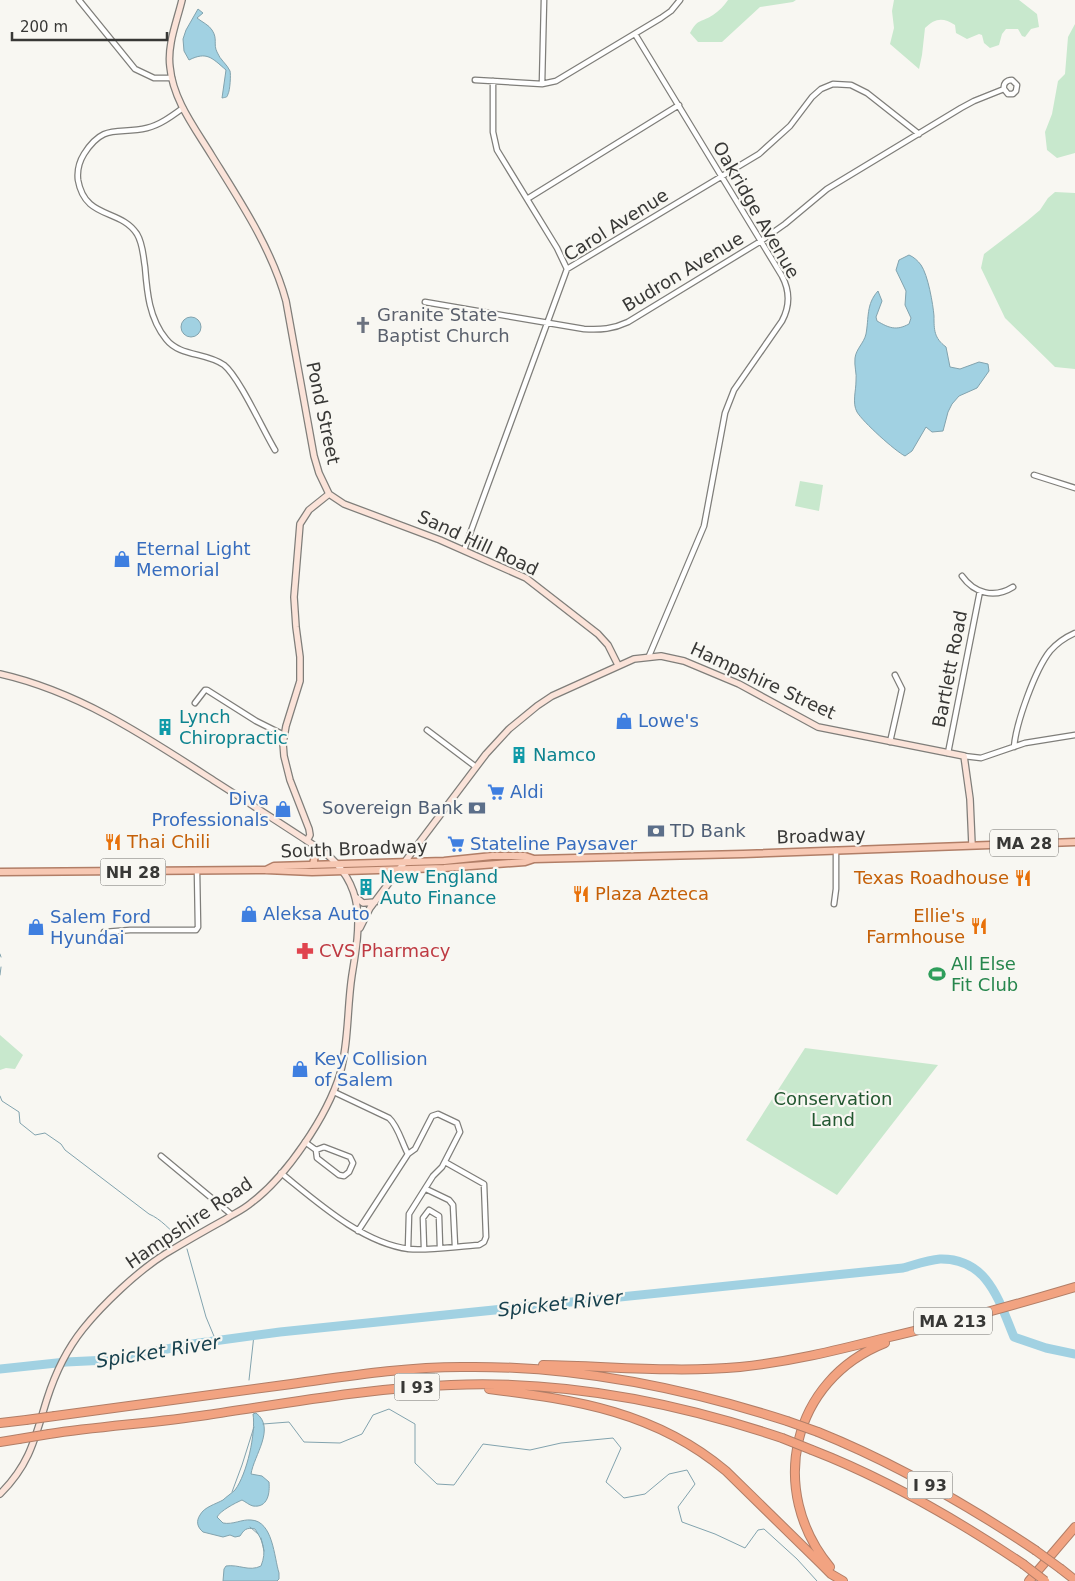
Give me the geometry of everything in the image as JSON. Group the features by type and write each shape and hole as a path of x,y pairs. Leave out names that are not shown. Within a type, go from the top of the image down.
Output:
{"highway":[{"name":"MA 213","path":"910,1332 997,1310 1075,1287"},
{"path":"461,1366 506,1364 659,1370 740,1367 816,1355 910,1332"},
{"path":"844,1581 830,1567 815,1546 806,1529 799,1509 794,1480 799,1438 813,1405 837,1374 868,1350 910,1332"},
{"name":"I 93","path":"0,1423 385,1371 461,1366 543,1370 627,1379 692,1393 818,1432 876,1458 937,1489 1035,1550 1075,1579"},
{"path":"453,1385 569,1400 623,1414 663,1430 686,1442 714,1462 826,1569 844,1581"},
{"name":"I 93","path":"0,1442 99,1427 206,1415 321,1397 391,1389 453,1385 557,1388 616,1396 676,1408 728,1421 782,1438 860,1470 938,1510 1023,1564 1045,1581"},
{"path":"1029,1581 1075,1527"}],"main road":[{"name":"Broadway","path":"568,858 743,854 1075,842"},
{"path":"314,864 318,848"},
{"name":"South Broadway","path":"266,870 274,866 406,862 500,856 524,856 534,859"},
{"name":"South Broadway","path":"0,872 343,871 525,862 534,859 568,858"}],"street":[{"path":"79,0 135,69 154,78 172,78"},
{"name":"Pond Street","path":"182,0 169,57 172,78 184,108 246,213 279,278 286,301 314,456 319,473 329,494"},
{"path":"542,84 544,0"},
{"path":"475,80 542,84 556,81 671,11 680,0"},
{"name":"Oakridge Avenue","path":"635,34 761,241 784,281 788,293 787,310 776,332 728,401 721,428 704,526 649,656"},
{"path":"493,81 495,144 502,161 557,248 567,269"},
{"name":"Carol Avenue","path":"464,550 567,269 766,149 790,126 812,97 821,89 833,84 851,85 867,93 919,134"},
{"name":"Budron Avenue","path":"425,302 584,329 603,330 615,328 761,241 827,189 972,102 1004,89"},
{"path":"527,199 678,105"},
{"path":"184,108 153,127 141,130 111,132 100,137 87,150 81,160 78,172 79,184 91,205 101,212 128,224 140,239 150,304 158,327 164,337 178,349 213,360 228,369 275,450"},
{"path":"1034,475 1075,488"},
{"path":"307,841 310,835 309,829 290,780 285,762 283,743 284,734 298,693 301,669 294,597 300,524 309,510 329,494"},
{"name":"Sand Hill Road","path":"329,494 344,504 417,531 510,570 536,585 602,637 618,665"},
{"name":"Bartlett Road","path":"962,576 973,588 980,591 1000,593 1013,587"},
{"name":"Bartlett Road","path":"948,753 980,591"},
{"path":"1014,747 1015,735 1023,710 1043,662 1057,644 1075,633"},
{"name":"Hampshire Street","path":"401,869 476,767 502,735 537,706 558,694 634,659 649,656 676,658 739,684 818,727 964,756 981,758 1048,738 1075,734"},
{"path":"0,674 43,687 110,716 162,746 338,863"},
{"path":"890,742 902,689 895,675"},
{"path":"195,703 207,690 218,695 256,721 284,734"},
{"path":"427,730 476,767"},
{"path":"964,756 970,799 972,845"},
{"path":"834,904 836,850"},
{"name":"Hampshire Road","path":"0,1494 17,1474 29,1454 60,1368 73,1342 84,1328 149,1265 250,1204 281,1173 320,1120 334,1092 343,1062 351,982 359,931 357,898 338,863"},
{"name":"Hampshire Road","path":"359,931 366,915 401,869"},
{"path":"104,932 196,930 198,927 197,871"},
{"path":"357,898 366,904 375,902"},
{"path":"334,1092 390,1118 408,1154"},
{"path":"358,1231 408,1154 415,1149 432,1116 438,1114 457,1123 460,1132 445,1162 408,1214 408,1248"},
{"path":"305,1142 316,1150 317,1158 339,1175 344,1176 353,1166 353,1160 348,1155 324,1148 316,1150"},
{"path":"161,1156 232,1215"},
{"path":"281,1173 358,1231 390,1244 408,1248 479,1245 484,1242 486,1237 484,1184 445,1162"},
{"path":"426,1189 449,1200 453,1206 456,1246"},
{"path":"424,1248 423,1218 429,1210 439,1216 440,1247"}],"green space":[{"path":"728,0 796,0 760,7 722,42 698,42 690,33 693,28 717,12"},
{"path":"894,0 1019,0 1037,14 1039,27 1031,29 1025,37 1022,36 1018,29 1006,29 1002,34 999,45 990,48 984,43 982,35 979,34 967,39 956,33 955,25 951,22 939,20 932,22 925,28 919,69 890,44 894,28 892,11"},
{"path":"1075,24 1075,153 1057,158 1047,150 1045,132 1052,114 1058,81 1065,74 1068,37"},
{"path":"1055,192 1075,193 1075,369 1055,367 1005,318 981,268 984,254 1040,210 1048,198"},
{"path":"800,481 823,485 819,511 795,506"},
{"path":"0,1035 23,1055 15,1069 6,1068 0,1070"},
{"name":"Conservation Land","path":"805,1048 938,1065 837,1195 746,1140"}],"water":[{"path":"198,9 203,13 197,18 212,30 215,36 217,52 230,71 229,90 226,97 222,98 226,70 209,57 200,56 189,60 184,51 183,39 186,30"},
{"path":"909,255 924,270 933,304 936,333 939,340 946,347 950,367 960,369 979,362 988,364 989,371 977,388 959,396 952,404 943,431 932,432 926,427 912,451 905,456 866,422 857,412 854,401 856,355 866,334 871,301 878,291 882,301 876,317 877,321 893,328 909,324 911,318 905,305 906,291 896,270 899,260"},
{"path":"191,317 198,320 201,327 198,334 191,337 184,334 181,327 184,320"},
{"path":"256,1413 262,1419 264,1434 251,1474 262,1476 269,1482 267,1499 262,1505 258,1506 252,1506 242,1500 224,1510 217,1517 223,1523 251,1520 264,1526 271,1541 279,1579 277,1581 223,1581 226,1566 257,1568 261,1566 264,1556 262,1542 255,1529 252,1528 235,1537 230,1535 223,1537 203,1532 198,1526 198,1519 204,1510 223,1500 235,1490 239,1483 250,1453 254,1422 253,1414"}],"waterway":[{"path":"0,975 1,967"},
{"path":"0,1096 2,1101 19,1112 20,1123 35,1135 45,1133 61,1144 65,1150 161,1222 180,1239"},
{"path":"187,1249 206,1317 216,1341"},
{"name":"Spicket River","path":"0,1369 108,1360 199,1343 280,1332 903,1268 940,1259 956,1261 970,1266 981,1274 997,1296 1014,1337 1046,1348 1075,1354"},
{"path":"249,1380 254,1335"},
{"path":"263,1424 289,1422 304,1442 340,1443 362,1434 373,1415 389,1409 415,1424 415,1463 437,1484 454,1485 483,1444 530,1450 561,1443 613,1438 621,1448 606,1482 624,1498 645,1494 669,1474 687,1470 695,1484 678,1507 682,1522 745,1548 758,1530 764,1529 797,1559 817,1581"},
{"path":"232,1492 254,1427"},
{"path":"250,1527 258,1534"},
{"path":"261,1538 264,1551"}],"place":[{"name":"Granite State Baptist Church","path":"363,325"},
{"name":"Eternal Light Memorial","path":"122,559"},
{"name":"Lowe's","path":"624,721"},
{"name":"Lynch Chiropractic","path":"165,727"},
{"name":"Namco","path":"519,755"},
{"name":"Aldi","path":"496,792"},
{"name":"Sovereign Bank","path":"477,808"},
{"name":"Diva Professionals","path":"283,809"},
{"name":"TD Bank","path":"656,831"},
{"name":"Thai Chili","path":"113,842"},
{"name":"Stateline Paysaver","path":"456,844"},
{"name":"Texas Roadhouse","path":"1023,878"},
{"name":"New England Auto Finance","path":"366,887"},
{"name":"Plaza Azteca","path":"581,894"},
{"name":"Aleksa Auto","path":"249,914"},
{"name":"Ellie's Farmhouse","path":"979,926"},
{"name":"Salem Ford Hyundai","path":"36,927"},
{"name":"CVS Pharmacy","path":"305,951"},
{"name":"All Else Fit Club","path":"937,974"},
{"name":"Key Collision of Salem","path":"300,1069"}]}
